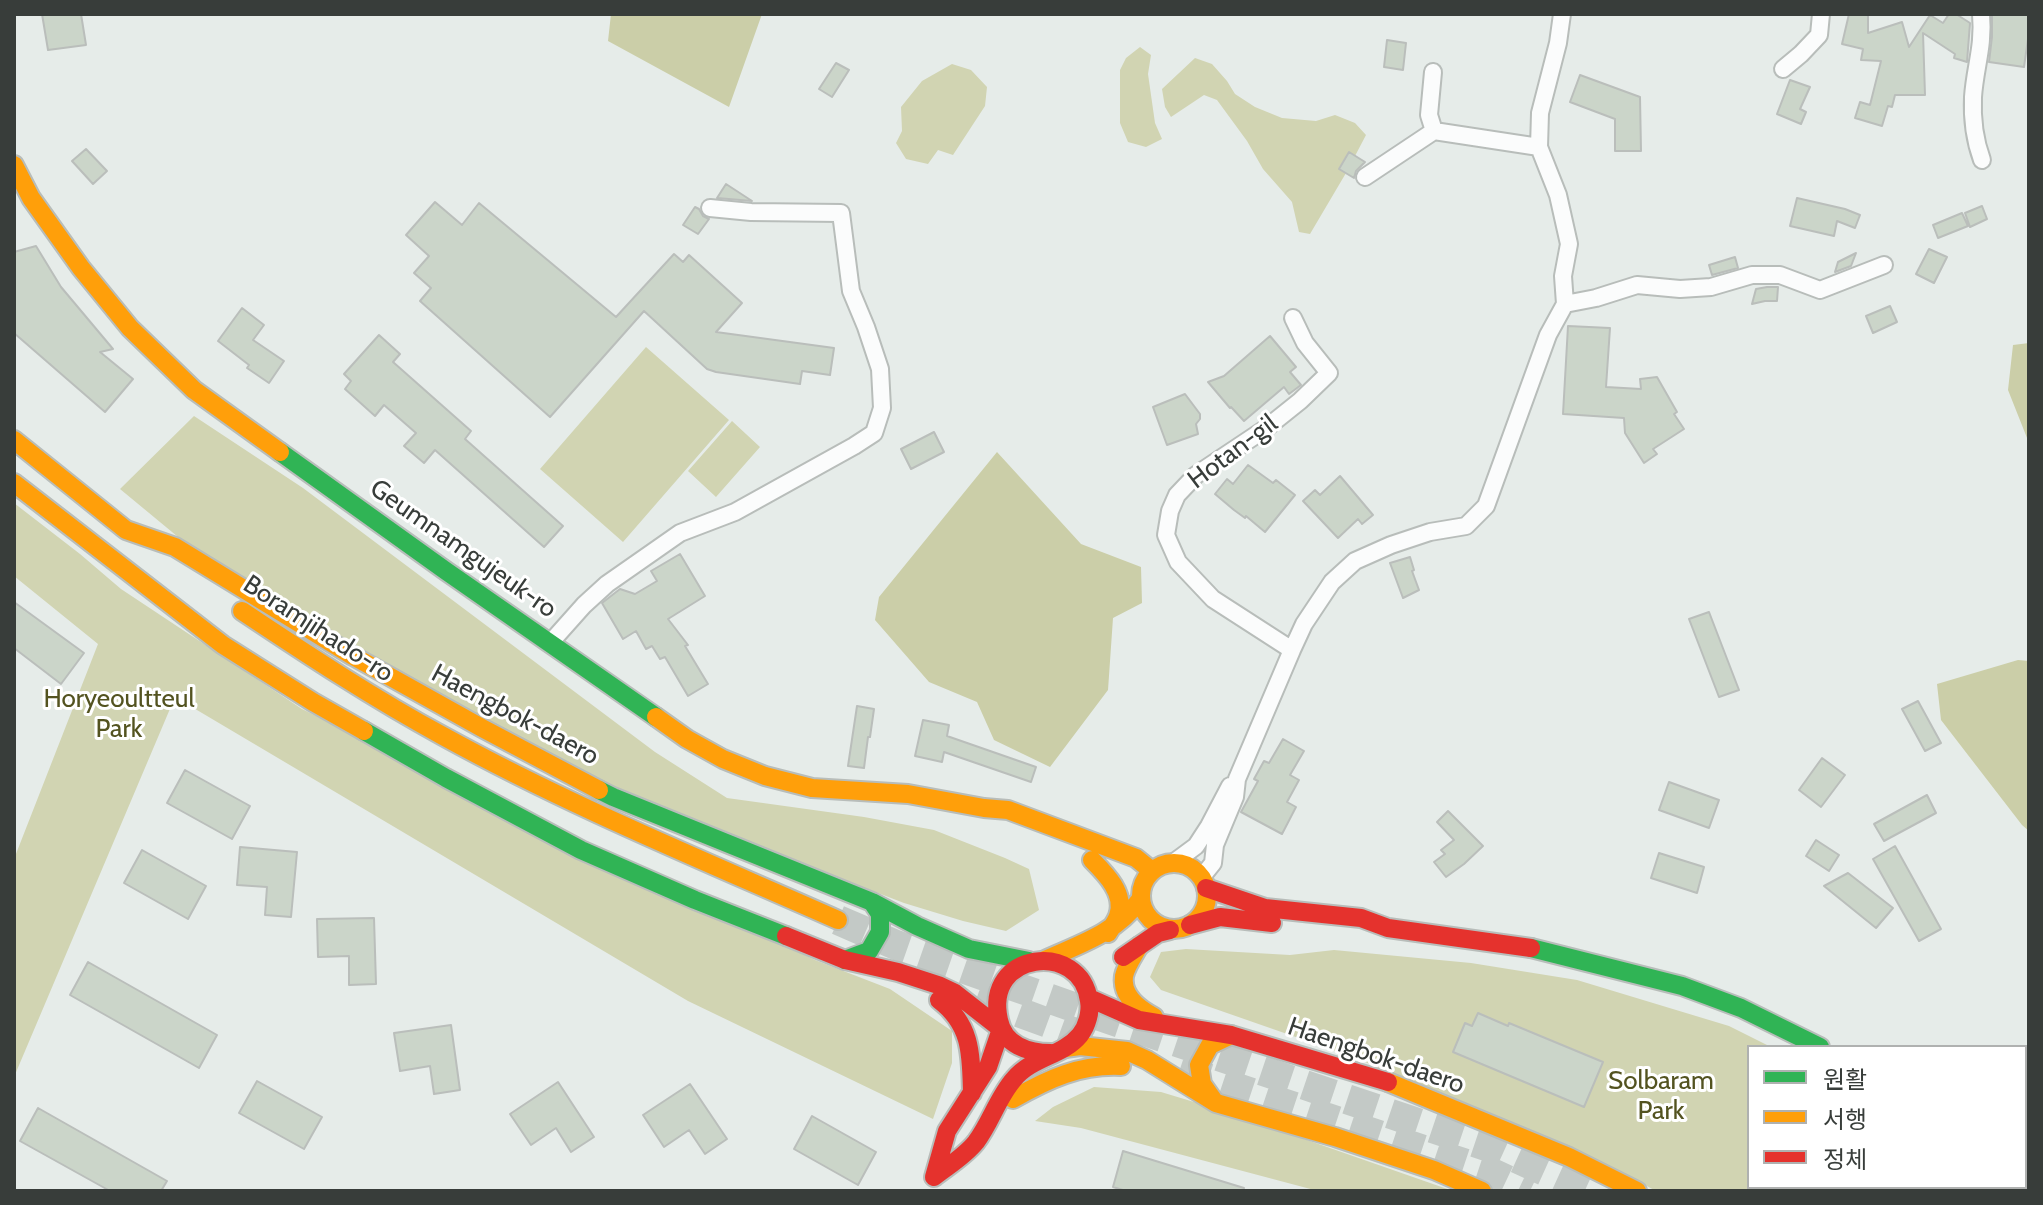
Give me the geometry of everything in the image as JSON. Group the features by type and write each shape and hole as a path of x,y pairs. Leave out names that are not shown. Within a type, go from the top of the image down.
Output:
{"main road":[{"name":"Geumnamgujeuk-ro","path":"14,165 31,198 81,268 130,328 194,390 687,739 723,759 765,776 812,788 908,794 1008,810 1136,858 1152,871"},
{"name":"Haengbok-daero","path":"14,440 126,530 175,547 353,656 613,797 872,902 969,949 1037,960"},
{"path":"14,483 223,645 313,702 446,778 581,850 695,900 925,992 952,1008 965,1026 971,1056 972,1093"},
{"path":"126,530 192,578"},
{"name":"Boramjihado-ro","path":"109,556 339,705 465,774 585,832 825,940"},
{"name":"Boramjihado-ro","path":"231,604 348,682 473,752 639,832 838,920"},
{"name":"Geumnamgujeuk-ro","path":"984,808 992,822 1114,869 1136,883 1140,900"},
{"path":"1092,860 1112,881 1119,901 1118,915 1107,934"},
{"path":"1170,930 1150,920 1140,900 1145,879 1162,865 1184,865 1194,870 1204,883 1207,898 1204,909 1190,925"},
{"path":"1204,883 1265,908 1361,918 1388,928 1520,945 1682,986 1741,1008 1816,1045"},
{"path":"930,1184 947,1131 988,1067 1001,1029 996,1013 996,996 1003,981 1014,969 1107,934 1131,915 1140,900"},
{"path":"851,962 869,951 880,932 880,914 872,902"},
{"path":"930,1184 975,1144 1009,1085 1023,1069 1077,1039 1085,1027 1099,987 1124,955 1158,933 1220,917 1370,936 1388,928"},
{"path":"1139,946 1124,976 1128,997 1141,1011 1173,1027"},
{"path":"1037,960 1060,963 1074,971 1084,984 1099,987"},
{"path":"851,962 898,972 955,993 1022,1049 1036,1054 1080,1046 1127,1051 1159,1066 1216,1103"},
{"name":"Haengbok-daero","path":"1099,987 1139,1020 1231,1035 1400,1086 1569,1157 1637,1191"},
{"path":"1216,1103 1202,1084 1199,1065 1210,1045 1231,1035"},
{"path":"996,1109 1048,1079 1081,1068 1104,1064 1143,1070 1180,1091 1335,1137 1434,1170 1482,1191"}],"street":[{"path":"1204,883 1213,863 1215,845 1235,797 1237,779 1304,624 1332,582 1355,561 1391,545 1430,532 1466,526 1486,506 1548,335 1565,304 1563,276 1569,244 1558,195 1539,147 1540,113 1562,14"},
{"path":"1783,69 1819,35 1821,14"},
{"path":"1981,14 1983,35 1973,97 1975,143 1982,160"},
{"path":"1433,72 1429,115 1434,131"},
{"path":"1365,177 1434,131 1539,147"},
{"path":"551,642 607,584 680,533 735,512 874,433 882,408 880,369 851,291 841,213 751,212 710,208"},
{"path":"1565,304 1637,285 1680,289 1711,287 1752,275 1780,275 1820,290 1884,265"},
{"name":"Hotan-gil","path":"1292,650 1213,599 1178,562 1166,535 1170,511 1177,495 1196,475 1265,429 1329,373 1305,343 1293,318"},
{"path":"1173,863 1196,846 1227,790 1237,779"}],"green space":[{"path":"611,14 762,14 729,107 608,41"},
{"path":"1140,47 1151,55 1148,74 1155,123 1162,139 1146,147 1128,142 1120,123 1120,70 1126,58"},
{"path":"1195,58 1212,64 1235,94 1255,107 1282,118 1316,121 1335,115 1355,123 1366,135 1355,156 1349,152 1339,168 1346,173 1310,234 1299,232 1292,202 1263,169 1217,100 1204,95 1171,117 1165,107 1162,89"},
{"path":"952,64 971,70 987,87 985,106 953,155 938,150 928,164 906,159 896,143 902,131 901,107 922,81"},
{"path":"2029,343 2029,443 2008,390 2013,345"},
{"path":"646,347 729,420 623,542 540,469"},
{"path":"194,416 303,488 655,752 727,798 934,830 1029,869 1039,910 1006,931 963,921 904,903 628,797 218,570 120,489"},
{"path":"732,421 760,447 716,497 688,471"},
{"path":"997,452 1081,544 1141,567 1142,603 1113,618 1108,690 1050,767 994,740 977,702 929,682 875,620 879,597"},
{"name":"Horyeoultteul Park","path":"14,503 121,589 302,709 815,960 890,989 952,1031 952,1063 933,1119 688,1001 175,697 14,1077 14,859 98,644 14,576"},
{"path":"2018,660 2029,661 2029,831 1941,720 1937,684"},
{"name":"Solbaram Park","path":"1186,949 1290,955 1334,950 1471,963 1577,980 1729,1026 1767,1045 1747,1045 1747,1189 2021,1191 1656,1191 1356,1058 1161,990 1150,977 1161,952"},
{"path":"1094,1087 1161,1092 1453,1191 1318,1191 1081,1128 1035,1121 1053,1107"}],"building":[{"path":"42,14 81,14 86,45 48,50"},
{"path":"1849,14 1868,14 1868,33 1902,22 1909,47 1930,15 1943,23 1949,14 1956,14 1970,23 1967,62 1954,58 1955,54 1923,33 1925,95 1895,95 1882,126 1855,118 1860,102 1870,105 1881,61 1861,60 1863,49 1842,44"},
{"path":"1992,14 2029,14 2024,67 1989,62"},
{"path":"1387,40 1406,43 1403,70 1384,67"},
{"path":"836,63 849,70 832,97 819,89"},
{"path":"1580,75 1640,97 1641,151 1615,151 1615,119 1570,102"},
{"path":"1790,80 1810,87 1800,109 1806,112 1801,124 1777,114"},
{"path":"86,149 107,171 93,184 72,161"},
{"path":"1349,152 1365,162 1354,178 1339,169"},
{"path":"726,184 752,201 717,198"},
{"path":"1797,198 1860,215 1855,228 1837,221 1834,236 1790,226"},
{"path":"435,202 462,225 479,203 616,317 674,254 683,262 689,255 742,303 716,332 834,348 830,375 802,371 800,384 707,369 644,311 550,417 420,301 431,288 414,273 429,256 406,235"},
{"path":"1982,206 1987,219 1970,227 1965,213"},
{"path":"695,207 709,219 698,234 683,225"},
{"path":"1962,213 1968,226 1938,238 1933,225"},
{"path":"36,246 61,287 113,349 100,352 133,379 105,412 14,333 14,252"},
{"path":"1929,249 1947,257 1934,283 1916,274"},
{"path":"1856,253 1851,266 1835,272 1838,262"},
{"path":"1735,257 1738,268 1712,275 1709,265"},
{"path":"1778,287 1777,301 1752,304 1756,289"},
{"path":"1890,306 1897,322 1873,333 1866,316"},
{"path":"242,308 264,325 253,340 284,361 269,383 247,368 249,365 218,341"},
{"path":"1568,326 1610,328 1606,387 1641,389 1640,379 1657,377 1677,412 1674,414 1684,429 1653,449 1657,454 1644,463 1625,433 1624,418 1563,414"},
{"path":"379,335 400,354 393,362 471,431 465,439 563,526 544,547 435,450 424,463 404,446 416,433 384,405 375,416 345,389 351,381 344,374"},
{"path":"1270,336 1296,367 1290,372 1301,385 1289,394 1284,387 1244,421 1208,382 1224,376"},
{"path":"1185,394 1200,414 1196,424 1198,434 1167,445 1153,407"},
{"path":"934,432 944,452 911,469 901,449"},
{"path":"1248,465 1273,483 1276,480 1295,495 1265,532 1215,494 1227,479 1233,484"},
{"path":"1340,476 1373,515 1362,524 1358,519 1338,538 1303,501 1315,490 1320,495"},
{"path":"680,554 705,596 668,619 688,645 685,646 708,684 688,696 665,657 660,659 652,646 646,649 636,631 623,639 602,603 620,589 635,594 657,581 651,571"},
{"path":"1410,557 1419,590 1403,598 1390,563"},
{"path":"14,602 84,653 61,684 14,648"},
{"path":"1709,612 1739,690 1719,697 1689,619"},
{"path":"1918,701 1941,743 1925,751 1902,709"},
{"path":"857,706 874,709 864,768 848,766"},
{"path":"923,720 949,725 947,736 1036,767 1031,782 944,752 942,762 915,756"},
{"path":"1283,739 1304,751 1290,775 1299,780 1287,802 1296,807 1282,834 1241,812 1258,781 1254,779 1264,761 1269,763"},
{"path":"1822,758 1845,775 1821,807 1799,790"},
{"path":"185,770 250,806 232,839 167,803"},
{"path":"1669,782 1719,800 1709,828 1659,810"},
{"path":"1927,795 1936,813 1884,841 1874,824"},
{"path":"1448,811 1483,846 1446,877 1434,862 1445,854 1441,850 1454,840 1437,822"},
{"path":"1816,840 1839,855 1829,871 1806,856"},
{"path":"1895,846 1941,929 1919,941 1873,859"},
{"path":"240,847 297,852 291,917 265,915 267,887 237,885"},
{"path":"142,850 206,886 188,919 124,883"},
{"path":"1659,853 1704,867 1697,893 1651,878"},
{"path":"1848,873 1893,908 1876,928 1824,886"},
{"path":"374,918 376,984 349,985 349,956 318,957 317,919"},
{"path":"88,962 217,1035 199,1068 70,995"},
{"path":"1478,1013 1603,1062 1584,1107 1453,1052 1465,1023 1472,1026"},
{"path":"451,1025 460,1090 434,1094 430,1066 400,1071 394,1033"},
{"path":"257,1081 322,1117 304,1149 239,1113"},
{"path":"558,1082 594,1137 571,1152 556,1128 531,1145 510,1114"},
{"path":"690,1084 727,1139 705,1154 689,1130 664,1147 643,1115"},
{"path":"38,1108 167,1181 161,1191 110,1191 20,1141"},
{"path":"812,1116 876,1152 858,1185 794,1149"},
{"path":"1123,1151 1244,1188 1243,1191 1126,1191 1113,1187"}],"tunnel":[{"path":"838,920 896,945 1082,1010 1501,1151 1589,1191"},
{"path":"977,997 1100,1042"},
{"path":"1180,1069 1490,1172 1530,1191"}],"traffic: fast":[{"path":"280,452 656,717"},
{"path":"364,731 581,850 786,936"},
{"path":"599,790 872,902 969,949 1029,961"},
{"path":"845,960 869,951 880,932 880,914 872,902"},
{"path":"1531,948 1682,986 1741,1008 1816,1045"}],"traffic: slow":[{"path":"14,165 31,198 81,268 130,328 194,390 280,452"},
{"path":"14,440 126,530 175,547 353,656 599,790"},
{"path":"14,483 223,645 364,731"},
{"path":"242,611 417,722 491,762 638,832 838,920"},
{"path":"656,717 723,759 765,776 812,788 908,794 1008,810 1136,858 1152,871"},
{"path":"1092,860 1113,885 1119,900 1118,916 1108,933"},
{"path":"1174,863 1187,865 1202,878 1207,896 1205,909 1192,924 1174,929 1161,927 1146,914 1141,896 1143,883 1156,868 1174,863"},
{"path":"1045,960 1108,929 1140,900"},
{"path":"1139,946 1126,968 1125,990 1132,1001 1154,1017"},
{"path":"1214,1101 1202,1084 1199,1065 1210,1045 1231,1035"},
{"path":"1065,1048 1080,1046 1127,1051 1216,1103 1335,1137 1434,1170 1482,1191"},
{"path":"1013,1099 1078,1070 1121,1066"},
{"path":"1388,1082 1569,1157 1637,1191"}],"traffic: jam":[{"path":"1206,888 1265,908 1361,918 1388,928 1531,948"},
{"path":"1190,925 1220,917 1272,923"},
{"path":"1123,957 1158,933 1170,930"},
{"path":"786,936 845,960 938,985 955,993 1001,1029"},
{"path":"934,1177 976,1142 1003,1094 1021,1072 1065,1048 1085,1027 1089,1001 1082,981 1069,969 1053,962 1035,962 1018,968 1005,979 998,997 999,1020 1006,1036 1018,1046 1051,1053"},
{"path":"1089,998 1139,1020 1231,1035 1388,1082"},
{"path":"939,1000 964,1030 970,1053 972,1093"},
{"path":"934,1177 947,1131 988,1067 1001,1029"}]}
